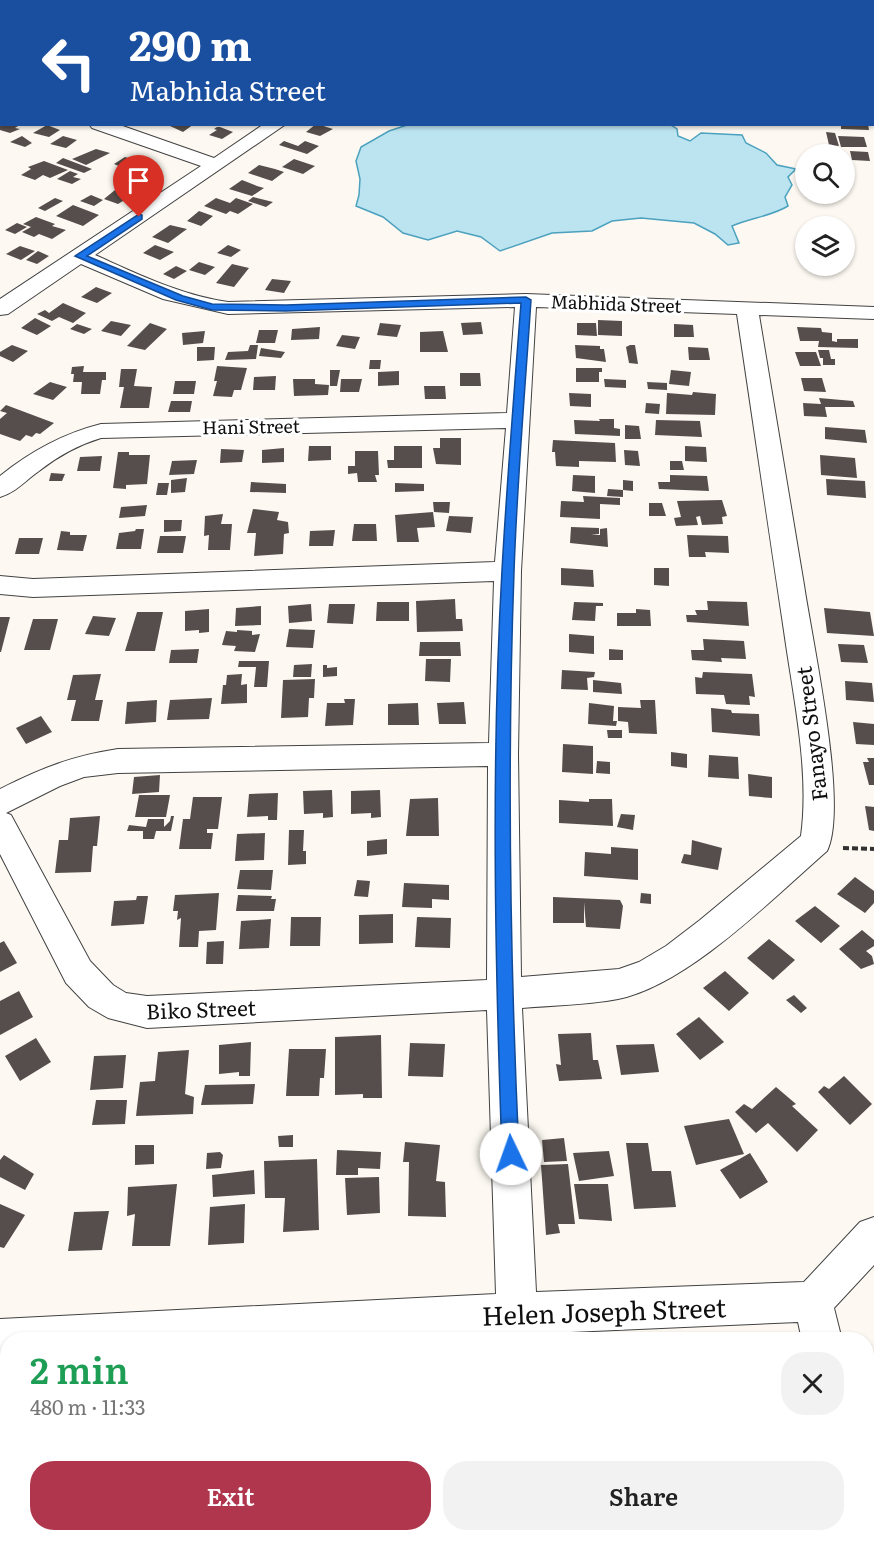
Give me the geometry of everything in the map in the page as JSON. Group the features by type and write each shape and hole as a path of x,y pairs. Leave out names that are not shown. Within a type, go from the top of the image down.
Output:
{"street":[{"path":"104,126 217,165"},
{"path":"0,309 274,126"},
{"name":"Mabhida Street","path":"80,256 180,298 212,307 286,308 526,300 874,313"},
{"path":"517,1313 504,994 503,753 508,571 526,300"},
{"name":"Fanayo Street","path":"504,994 619,984 650,973 678,956 712,930 816,842 819,819 818,780 812,724 747,307"},
{"name":"Hani Street","path":"0,489 52,449 72,439 101,431 519,420"},
{"path":"0,585 33,588 508,571"},
{"path":"0,803 49,778 82,766 118,761 503,753"},
{"name":"Biko Street","path":"0,824 78,972 101,996 120,1008 147,1012 504,994"},
{"path":"820,1332 813,1302 874,1236"},
{"name":"Helen Joseph Street","path":"139,1332 517,1313 813,1302"}],"water":[{"path":"404,126 672,126 677,129 678,136 690,141 701,133 742,135 746,143 766,153 777,165 795,170 788,177 792,185 785,197 788,206 732,226 739,243 728,245 715,234 694,223 641,218 612,221 592,231 552,233 500,251 481,237 457,231 428,240 403,233 383,217 356,206 360,179 356,161 361,147 389,131"}],"building":[{"path":"0,126 18,126 15,128 20,129 10,133 0,130"},
{"path":"45,126 60,130 49,137 33,133"},
{"path":"170,126 191,126 183,132"},
{"path":"314,126 333,129 320,136 306,132"},
{"path":"841,126 868,126 869,130 841,129"},
{"path":"217,127 233,132 222,139 209,135 217,130 214,129"},
{"path":"826,132 835,133 838,144 829,144"},
{"path":"22,136 32,143 25,147 10,142"},
{"path":"63,136 77,140 66,148 50,144"},
{"path":"838,136 864,137 867,147 855,147 855,144 840,144"},
{"path":"284,141 298,146 305,141 319,146 307,154 279,145"},
{"path":"96,149 110,153 86,165 72,159"},
{"path":"855,151 868,152 870,161 855,160"},
{"path":"125,157 138,161 126,169 114,164"},
{"path":"63,158 92,169 84,173 56,163"},
{"path":"294,159 315,166 303,174 282,167"},
{"path":"44,161 68,170 50,178 43,175 35,180 21,175 31,169 28,167"},
{"path":"259,165 284,172 272,181 248,173"},
{"path":"70,171 78,174 73,177 81,179 72,184 57,179"},
{"path":"140,172 156,177 144,186 128,181"},
{"path":"242,180 264,188 252,196 229,189"},
{"path":"115,190 131,196 118,204 104,199"},
{"path":"91,195 103,200 94,206 80,201"},
{"path":"253,197 273,202 266,207 248,201"},
{"path":"55,198 63,201 45,211 38,208"},
{"path":"216,198 230,203 236,198 253,204 238,214 230,211 226,214 204,206"},
{"path":"73,205 99,215 83,226 56,216"},
{"path":"199,211 213,216 201,226 187,221"},
{"path":"36,217 55,224 52,226 66,230 52,239 39,234 34,237 22,232 31,227 23,224"},
{"path":"17,223 27,227 15,234 5,230"},
{"path":"170,225 187,229 168,243 152,237"},
{"path":"155,245 174,252 160,260 143,253"},
{"path":"228,245 241,250 231,257 217,253"},
{"path":"20,246 35,251 21,260 6,254"},
{"path":"38,251 49,256 37,264 26,260"},
{"path":"199,262 215,267 205,275 189,270"},
{"path":"232,264 249,268 234,287 216,283"},
{"path":"176,266 187,271 174,279 163,274"},
{"path":"272,279 291,281 284,293 265,290"},
{"path":"96,287 112,293 97,303 81,297"},
{"path":"63,303 86,313 73,323 59,317 52,321 37,314 45,310 49,313"},
{"path":"35,318 51,326 37,335 21,328"},
{"path":"598,320 622,321 622,336 598,335"},
{"path":"111,321 131,325 121,336 101,331"},
{"path":"481,322 483,334 463,335 461,323"},
{"path":"150,323 167,329 145,350 127,346"},
{"path":"380,323 401,325 397,337 377,335"},
{"path":"577,323 596,323 597,336 577,335"},
{"path":"77,324 92,329 84,334 70,329"},
{"path":"674,324 693,325 694,337 674,337"},
{"path":"320,327 319,339 291,340 292,329"},
{"path":"797,327 821,328 822,332 832,333 832,341 837,342 837,339 858,339 858,348 818,347 819,341 800,341"},
{"path":"259,330 278,330 275,343 256,343"},
{"path":"205,331 203,343 183,345 182,333"},
{"path":"443,331 448,352 420,352 420,332"},
{"path":"342,335 360,337 355,349 336,346"},
{"path":"12,345 28,351 13,362 0,356 0,352"},
{"path":"250,345 258,345 256,359 225,360 228,352 248,351"},
{"path":"575,345 600,346 600,349 604,349 606,362 576,358"},
{"path":"635,345 638,364 629,363 626,347"},
{"path":"197,347 215,347 214,360 197,361"},
{"path":"688,347 708,348 710,360 689,360"},
{"path":"261,348 285,352 281,358 259,356"},
{"path":"818,350 829,350 831,359 835,359 835,365 823,365 823,358 820,358"},
{"path":"795,352 816,352 821,366 800,366"},
{"path":"370,360 381,360 380,369 369,369"},
{"path":"84,366 83,372 106,372 106,380 102,380 100,394 81,394 82,382 73,382 72,367"},
{"path":"217,366 247,368 241,390 234,390 232,397 213,396 217,381 214,381"},
{"path":"576,368 602,368 602,372 599,372 599,382 576,382"},
{"path":"121,369 137,369 134,386 152,387 149,408 120,408 124,387 119,387"},
{"path":"330,370 340,370 337,386 330,386"},
{"path":"671,370 691,372 689,386 669,384"},
{"path":"399,371 399,385 378,386 378,372"},
{"path":"460,373 480,373 481,386 460,386"},
{"path":"276,376 275,390 253,390 254,377"},
{"path":"801,378 822,378 826,392 804,391"},
{"path":"293,379 315,379 315,384 329,385 328,395 294,396"},
{"path":"341,379 362,379 359,392 340,392"},
{"path":"604,379 626,380 626,388 605,387"},
{"path":"175,381 196,381 194,394 173,394"},
{"path":"50,382 67,387 53,400 33,394"},
{"path":"647,382 667,383 667,390 648,389"},
{"path":"424,386 445,386 446,399 425,399"},
{"path":"693,392 716,394 715,415 666,414 667,393 692,395"},
{"path":"569,393 591,394 591,407 570,406"},
{"path":"819,398 853,401 855,407 825,407 827,417 804,416 803,403 821,404"},
{"path":"171,401 192,401 190,412 168,412"},
{"path":"646,403 660,404 659,414 645,413"},
{"path":"6,405 54,423 40,434 36,433 32,437 26,435 20,441 0,434 0,419 7,413 0,411"},
{"path":"599,419 614,419 614,428 620,429 620,436 575,434 574,420 600,421"},
{"path":"656,420 700,421 702,437 655,435"},
{"path":"625,425 639,426 641,439 625,439"},
{"path":"825,427 865,430 867,443 825,439"},
{"path":"440,438 461,438 461,465 436,464 433,448 440,448"},
{"path":"553,440 615,443 616,462 579,461 579,467 556,466 555,452 552,452"},
{"path":"309,446 331,446 331,460 308,461"},
{"path":"394,446 422,446 422,468 388,468 387,460 394,460"},
{"path":"685,446 706,447 707,462 685,461"},
{"path":"284,448 284,462 262,463 262,450"},
{"path":"221,449 244,450 242,462 220,463"},
{"path":"624,450 638,451 640,466 625,465"},
{"path":"355,451 378,451 379,475 375,475 377,482 358,482 357,473 348,474 348,466 355,466"},
{"path":"118,452 129,452 129,455 150,455 147,484 126,485 126,489 113,488"},
{"path":"820,455 855,458 857,478 821,475"},
{"path":"102,456 100,471 77,471 80,457"},
{"path":"197,460 194,474 169,475 172,461"},
{"path":"670,461 682,461 684,470 670,470"},
{"path":"51,473 65,474 62,481 49,481"},
{"path":"573,475 595,476 595,493 572,491"},
{"path":"670,475 707,476 709,491 659,489 658,482 670,482"},
{"path":"187,478 185,492 171,493 171,480"},
{"path":"826,479 865,481 866,498 827,495"},
{"path":"623,480 633,481 633,491 623,490"},
{"path":"251,482 286,484 286,493 250,492"},
{"path":"158,483 169,483 167,495 156,495"},
{"path":"395,483 424,484 424,491 395,492"},
{"path":"608,489 623,490 623,497 607,496"},
{"path":"583,496 620,498 620,505 600,504 600,519 560,517 561,501 584,502"},
{"path":"722,500 727,516 722,517 723,524 702,525 700,516 696,517 698,525 676,526 674,518 681,517 677,501"},
{"path":"433,502 450,502 449,513 434,512"},
{"path":"649,503 662,503 666,516 649,516"},
{"path":"147,505 145,516 119,518 121,507"},
{"path":"253,509 279,512 277,520 288,522 289,533 284,534 283,554 254,556 256,533 247,533"},
{"path":"433,512 435,527 417,528 419,542 397,542 395,515"},
{"path":"223,514 221,524 232,524 230,550 208,550 209,535 204,536 205,516"},
{"path":"449,516 473,517 471,533 446,531"},
{"path":"164,520 182,520 181,531 164,532"},
{"path":"354,524 376,524 377,541 352,541"},
{"path":"571,527 599,528 599,534 591,535 600,535 600,529 607,528 608,547 570,543"},
{"path":"144,529 141,549 116,549 119,533"},
{"path":"335,530 333,546 309,546 310,531"},
{"path":"61,531 70,532 70,535 87,535 83,551 57,550"},
{"path":"687,535 728,536 729,553 705,552 706,557 689,557"},
{"path":"160,536 186,536 183,553 157,553"},
{"path":"19,538 43,538 39,554 15,554"},
{"path":"561,568 593,570 594,587 561,585"},
{"path":"654,568 669,568 669,586 654,585"},
{"path":"455,599 456,619 462,619 463,631 417,632 416,601"},
{"path":"707,601 747,602 749,626 687,622 686,615 697,615 695,610 708,610"},
{"path":"377,602 409,602 409,621 376,621"},
{"path":"574,602 603,603 603,606 596,606 595,621 572,620"},
{"path":"311,604 312,621 289,623 288,606"},
{"path":"329,604 355,604 353,624 327,623"},
{"path":"261,606 261,625 235,626 236,608"},
{"path":"824,608 870,612 874,636 827,633"},
{"path":"209,609 209,632 185,631 185,611"},
{"path":"636,609 650,610 651,626 617,626 617,613 636,613"},
{"path":"137,612 163,612 155,651 125,651"},
{"path":"93,616 116,618 109,636 85,634"},
{"path":"0,617 10,617 1,652 0,652"},
{"path":"33,619 58,619 50,650 24,650"},
{"path":"289,629 315,630 313,648 286,647"},
{"path":"237,630 252,631 252,635 260,634 255,652 234,651 236,646 222,645 226,631 237,632"},
{"path":"569,634 594,636 594,654 569,652"},
{"path":"703,639 744,641 746,659 721,658 722,662 692,660 691,650 704,650"},
{"path":"420,642 460,642 461,656 419,656"},
{"path":"838,644 864,645 868,663 841,662"},
{"path":"199,649 197,663 169,663 171,650"},
{"path":"609,649 623,650 623,660 609,660"},
{"path":"426,659 451,659 450,682 425,681"},
{"path":"239,661 269,661 267,687 254,687 256,667 238,667"},
{"path":"312,664 311,677 293,677 294,665"},
{"path":"323,665 327,665 327,668 337,667 337,676 323,677"},
{"path":"562,670 595,672 594,677 587,678 588,690 561,689"},
{"path":"703,672 752,674 755,697 749,696 750,705 726,704 724,695 696,694 695,677 702,678"},
{"path":"101,674 95,700 103,700 99,721 71,721 76,700 67,700 73,675"},
{"path":"242,674 241,685 247,684 247,703 221,704 223,685 226,685 227,675"},
{"path":"315,679 314,698 309,698 308,717 281,718 283,680"},
{"path":"593,680 621,683 622,694 593,692"},
{"path":"845,681 872,683 874,702 846,700"},
{"path":"212,698 209,719 167,720 170,700"},
{"path":"344,699 355,699 353,725 325,726 327,703 345,703"},
{"path":"157,700 156,722 125,724 127,702"},
{"path":"640,700 655,700 657,734 629,733 628,722 618,721 618,707 641,708"},
{"path":"464,702 466,724 439,724 437,703"},
{"path":"418,703 419,725 388,725 388,704"},
{"path":"589,703 614,706 613,721 617,721 616,726 588,724"},
{"path":"711,708 731,710 732,713 759,714 760,736 712,732"},
{"path":"41,716 52,732 26,744 16,728"},
{"path":"853,722 874,724 874,745 856,744"},
{"path":"607,730 622,730 622,738 608,738"},
{"path":"563,744 593,746 593,774 562,772"},
{"path":"671,752 687,754 687,768 671,766"},
{"path":"709,755 738,757 739,779 708,777"},
{"path":"867,758 874,758 874,785 869,785 863,762 869,762"},
{"path":"597,761 610,762 610,774 596,773"},
{"path":"748,774 772,777 772,798 749,796"},
{"path":"160,775 159,792 132,794 134,777"},
{"path":"332,790 333,817 323,818 323,813 304,814 303,791"},
{"path":"380,790 381,817 371,818 371,813 351,814 351,791"},
{"path":"278,793 277,820 268,820 268,816 247,817 249,794"},
{"path":"139,795 170,795 166,817 135,817"},
{"path":"193,797 222,797 218,829 207,829 207,833 213,833 211,849 179,849 183,819 190,819"},
{"path":"438,798 439,836 406,836 410,799"},
{"path":"589,799 612,799 613,826 559,823 559,800 589,802"},
{"path":"865,806 874,807 874,831 869,830"},
{"path":"621,814 635,815 633,830 617,827"},
{"path":"100,816 97,846 93,846 91,872 55,873 59,840 68,840 70,818"},
{"path":"171,816 174,816 171,831 156,831 154,839 143,839 143,831 127,831 129,825 146,827 148,819 164,819 164,827 170,821"},
{"path":"289,830 304,830 303,851 306,851 306,864 288,865"},
{"path":"265,833 264,860 235,861 237,834"},
{"path":"387,839 387,854 367,856 367,841"},
{"path":"692,840 722,848 718,870 681,863 684,854 691,855"},
{"path":"611,847 638,849 638,880 584,876 585,852 611,854"},
{"path":"240,870 273,870 271,890 237,889"},
{"path":"855,877 874,891 874,903 865,913 837,894"},
{"path":"357,880 370,881 368,897 354,896"},
{"path":"404,883 449,885 449,900 432,899 432,908 402,907"},
{"path":"219,893 216,930 199,931 198,947 179,947 181,918 177,920 178,911 173,911 175,895"},
{"path":"641,893 651,894 651,904 640,903"},
{"path":"238,895 272,896 271,899 276,899 274,911 236,911"},
{"path":"137,896 148,896 144,924 111,926 114,901 136,900"},
{"path":"553,897 620,900 623,906 620,929 586,927 584,902 584,923 553,923"},
{"path":"815,906 840,926 821,943 795,921"},
{"path":"393,914 393,943 359,944 359,915"},
{"path":"291,917 321,917 320,946 290,946"},
{"path":"417,917 451,918 450,948 415,947"},
{"path":"271,919 269,948 239,949 241,921"},
{"path":"862,930 874,940 874,946 866,951 872,956 874,964 861,969 839,949"},
{"path":"769,939 795,960 773,980 747,958"},
{"path":"4,941 17,963 0,972 0,943"},
{"path":"224,941 223,964 206,964 207,942"},
{"path":"725,971 749,993 729,1011 703,988"},
{"path":"19,991 33,1017 0,1035 0,1001"},
{"path":"794,995 807,1008 801,1013 786,1000"},
{"path":"699,1017 724,1042 700,1060 676,1034"},
{"path":"591,1033 593,1060 598,1060 602,1079 559,1081 556,1064 561,1065 558,1034"},
{"path":"381,1035 382,1098 363,1098 363,1094 335,1095 335,1037"},
{"path":"36,1038 51,1062 20,1081 5,1056"},
{"path":"251,1042 250,1076 239,1076 239,1072 219,1074 219,1045"},
{"path":"410,1043 445,1044 443,1077 408,1076"},
{"path":"654,1044 659,1072 621,1075 616,1045"},
{"path":"289,1049 326,1049 324,1078 320,1078 319,1096 286,1096"},
{"path":"189,1050 185,1094 194,1097 193,1114 136,1116 140,1082 155,1081 158,1052"},
{"path":"126,1055 123,1088 90,1090 94,1056"},
{"path":"844,1076 872,1104 850,1125 818,1092 824,1086 829,1089"},
{"path":"255,1084 253,1104 201,1105 205,1085"},
{"path":"776,1087 796,1104 792,1106 818,1130 797,1152 768,1123 756,1133 735,1112 744,1104 752,1109"},
{"path":"96,1100 127,1100 125,1124 92,1125"},
{"path":"729,1119 744,1154 696,1165 684,1126"},
{"path":"293,1135 293,1147 279,1147 278,1136"},
{"path":"564,1138 567,1161 544,1162 542,1140"},
{"path":"405,1142 440,1145 436,1181 445,1182 446,1217 408,1216 409,1162 403,1162"},
{"path":"626,1143 648,1143 652,1171 671,1171 676,1207 634,1209"},
{"path":"135,1145 154,1145 154,1164 135,1165"},
{"path":"337,1150 381,1152 380,1169 358,1168 358,1175 336,1175"},
{"path":"609,1151 614,1176 579,1181 573,1153"},
{"path":"220,1152 223,1155 221,1168 206,1169 207,1153"},
{"path":"750,1153 768,1182 740,1199 720,1170"},
{"path":"4,1155 34,1174 25,1190 0,1177 0,1160"},
{"path":"317,1159 319,1230 283,1232 285,1198 265,1198 264,1161"},
{"path":"568,1164 575,1224 558,1224 560,1233 546,1235 541,1165"},
{"path":"254,1170 255,1194 213,1197 212,1175"},
{"path":"379,1177 380,1213 347,1215 345,1178"},
{"path":"177,1184 170,1246 132,1246 135,1214 127,1216 128,1187"},
{"path":"574,1184 608,1184 612,1221 579,1219"},
{"path":"0,1204 25,1215 4,1248 0,1247"},
{"path":"245,1204 244,1243 208,1245 210,1207"},
{"path":"109,1211 102,1250 68,1251 74,1212"}],"route":[{"path":"139,217 80,256 180,298 212,307 286,308 526,300 508,571 503,753 504,994 511,1154"}]}
